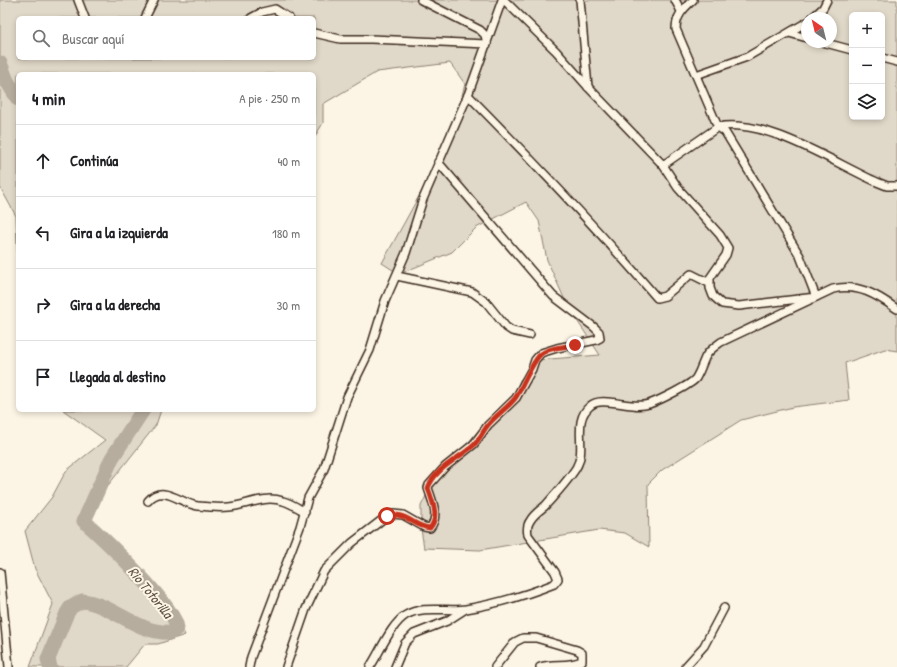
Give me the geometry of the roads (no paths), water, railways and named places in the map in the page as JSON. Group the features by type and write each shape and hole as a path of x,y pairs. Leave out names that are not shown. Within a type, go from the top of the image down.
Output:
{"street":[{"path":"78,0 84,16"},
{"path":"146,16 154,0"},
{"path":"421,0 480,30 485,35 487,44"},
{"path":"249,667 251,657 305,512 308,498 324,468 347,397 370,350 385,302 406,253 423,199 468,95 503,0 556,52 663,165 678,188 720,235 728,248 726,255 710,278 709,283 714,296 722,304 739,306 816,297"},
{"path":"580,0 588,87"},
{"path":"675,0 681,11"},
{"path":"693,0 681,11 676,21 676,29 718,126 725,132 800,256 816,297"},
{"path":"819,12 823,8 827,0"},
{"path":"255,16 262,12 275,9 286,16"},
{"path":"696,74 747,57 801,26"},
{"path":"316,33 340,39 487,44"},
{"path":"789,33 801,36"},
{"path":"837,46 849,49"},
{"path":"885,59 897,62"},
{"path":"468,95 541,170 623,259 656,298 665,296 691,274 709,283"},
{"path":"663,165 718,126 736,126 768,131 786,137 876,182 888,186 897,186"},
{"path":"286,667 306,610 324,571 352,543 387,516 403,516 424,527 430,528 434,523 435,513 428,488 429,485 445,467 474,444 492,421 516,398 532,369 535,360 542,353 600,338 599,332 594,327 553,296 438,162"},
{"path":"397,276 472,292 486,302 506,327 512,331 530,336"},
{"path":"370,667 396,623 407,614 438,608 465,609 497,602 554,584 558,579 555,572 528,535 527,528 530,520 575,470 581,455 580,424 586,410 591,404 602,402 636,406 648,405 686,387 695,378 707,352 734,336 833,289 845,286 857,288 876,296 897,309"},
{"path":"148,501 157,494 166,494 198,506 229,507 259,499 270,499 290,503 305,512"},
{"path":"0,572 9,667"},
{"path":"685,667 704,646 724,608"},
{"path":"395,667 405,643 414,634 447,621 465,609"},
{"path":"495,667 515,642 528,637 577,650 582,654 582,662 575,664 548,664 540,667"}],"waterway":[{"name":"Rio Totorilla","path":"0,63 7,81 16,96"},
{"name":"Rio Totorilla","path":"50,667 48,659 67,613 71,607 82,601 93,603 148,629 160,632 172,632 177,628 165,605 152,589 121,556 84,521 112,458 142,412"}]}
